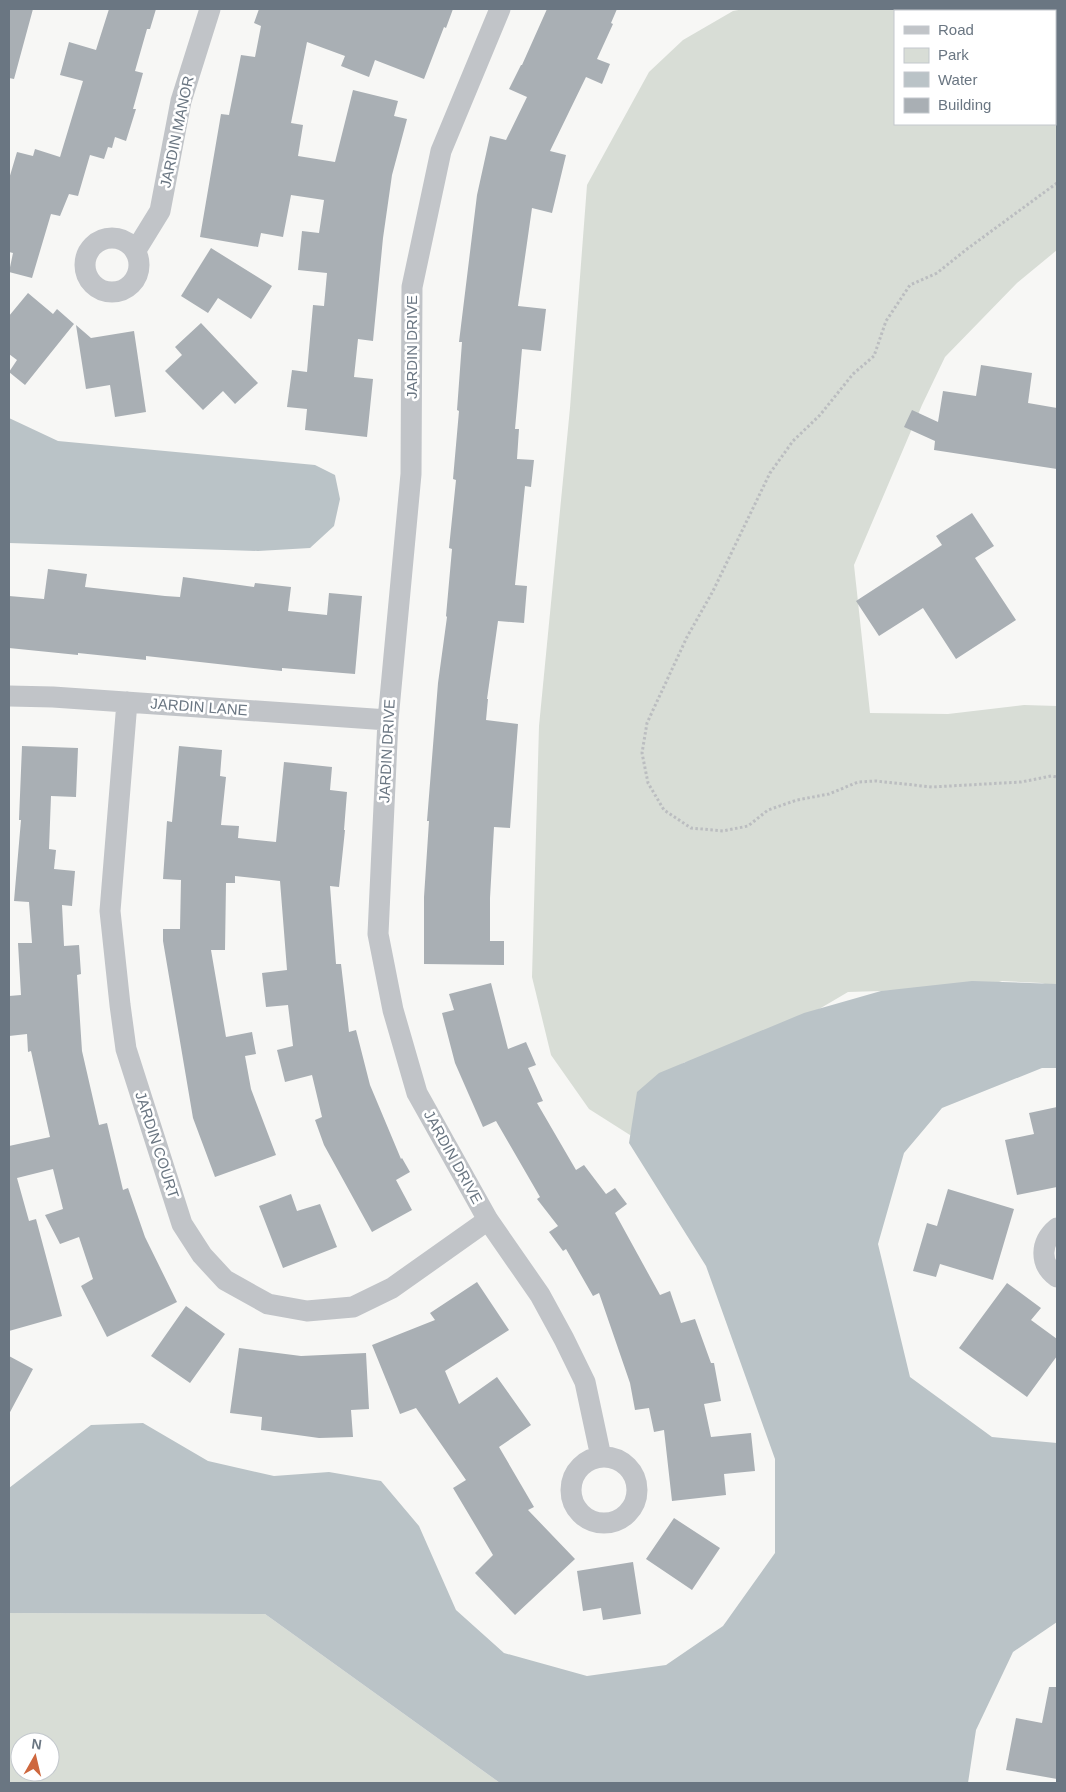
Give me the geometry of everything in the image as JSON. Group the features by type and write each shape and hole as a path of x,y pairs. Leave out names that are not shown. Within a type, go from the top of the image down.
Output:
{"street":[{"name":"JARDIN MANOR","path":"136,250 160,211 181,101 210,9"},
{"name":"JARDIN DRIVE","path":"500,9 441,151 412,287 411,474 388,720 378,934 393,1010 417,1094 488,1220 540,1295 573,1356 585,1382 601,1457"},
{"name":"JARDIN LANE","path":"9,696 388,720"},
{"name":"JARDIN COURT","path":"127,702 110,911 126,1049 182,1224 202,1255 225,1280 268,1304 307,1311 353,1307 392,1288 488,1220"},
{"path":"1057,1228 1048,1237 1044,1247 1043,1258 1048,1268 1057,1277"}],"path":[{"path":"1057,183 937,273 910,285 886,321 874,356 853,374 820,415 793,441 770,474 713,591 683,646 647,723 642,753 648,783 664,810 691,828 723,831 748,826 768,810 797,800 829,794 858,782 876,781 932,787 1021,782 1051,776 1057,777"}],"green space":[{"path":"744,9 1057,9 1057,250 1017,283 945,357 922,405 854,565 870,713 948,714 1024,705 1057,706 1057,988 1042,983 1002,981 981,988 848,992 770,1038 708,1060 685,1062 663,1075 641,1142 589,1109 551,1055 532,977 539,726 570,408 587,185 649,72 683,40 733,11"},
{"path":"9,1613 265,1614 500,1783 9,1783"}],"water":[{"path":"9,418 58,441 315,465 335,475 340,499 334,526 310,548 258,551 9,543"},
{"path":"972,981 1057,984 1057,1068 1042,1068 942,1108 904,1153 878,1244 910,1377 992,1437 1057,1443 1057,1622 1013,1652 976,1730 968,1783 500,1783 265,1614 9,1613 9,1488 91,1425 143,1423 208,1461 274,1476 329,1472 381,1481 419,1526 456,1610 504,1653 587,1676 666,1665 723,1626 775,1553 775,1459 706,1266 629,1143 637,1092 659,1073 804,1013 881,991"}],"building":[{"path":"9,9 33,9 14,79 9,78"},
{"path":"109,9 156,9 150,29 147,29 135,71 143,73 133,109 136,109 126,141 115,137 112,148 108,147 104,159 90,155 78,196 69,194 60,216 51,214 32,278 9,272 13,253 9,252 9,179 17,152 33,156 35,149 60,157 83,81 60,75 69,42 96,50"},
{"path":"259,9 453,9 424,79 375,60 369,77 341,66 345,56 307,42 291,123 303,125 298,156 335,162 353,90 398,101 394,116 407,119 392,175 383,238 373,341 358,339 354,377 373,379 367,437 305,430 307,409 287,407 292,370 307,372 313,305 324,306 327,273 298,270 302,231 319,233 324,200 291,195 283,237 261,233 258,247 200,237 221,114 229,115 241,55 255,57 261,26 254,23"},
{"path":"547,9 617,9 611,23 613,24 597,59 610,64 602,84 586,77 550,151 566,155 552,213 532,208 518,306 546,309 541,351 522,349 515,429 519,429 517,459 534,460 531,487 525,486 515,585 527,586 524,623 498,621 487,699 486,720 518,724 510,828 494,827 490,898 490,941 504,941 504,965 424,964 424,897 429,821 427,821 438,683 447,617 452,549 449,548 456,480 453,479 459,411 457,410 462,342 459,342 477,195 490,136 506,140 527,97 509,89"},
{"path":"211,248 272,286 251,319 218,298 208,313 181,296"},
{"path":"28,293 53,314 57,309 74,324 25,385 9,372 17,360 9,354 9,316"},
{"path":"201,323 258,383 235,404 223,391 203,410 165,371 182,355 175,347"},
{"path":"76,325 91,338 134,331 146,412 115,417 110,385 86,389"},
{"path":"981,365 1032,373 1028,403 1057,408 1057,469 934,450 935,441 904,427 912,410 938,422 943,391 976,396"},
{"path":"972,513 994,546 975,558 1016,620 956,659 923,608 879,636 856,601 942,545 936,536"},
{"path":"48,569 87,574 85,587 165,596 180,597 183,577 254,587 255,583 291,587 288,611 327,615 329,593 362,596 355,674 282,668 282,671 146,656 146,660 9,648 9,596 44,599"},
{"path":"22,746 78,748 76,797 51,796 49,849 56,850 54,869 75,871 72,906 62,905 64,946 79,945 81,974 77,975 82,1051 99,1125 107,1123 123,1190 128,1188 145,1237 177,1302 107,1337 81,1286 93,1279 79,1237 60,1244 45,1215 63,1209 53,1169 17,1178 29,1221 36,1219 62,1316 9,1331 9,1146 50,1137 31,1051 28,1052 27,1034 9,1036 9,996 21,995 18,943 32,943 29,902 14,901 21,820 19,820"},
{"path":"179,746 222,750 220,776 226,777 221,825 239,826 238,838 276,842 284,762 332,767 330,790 347,792 339,887 330,886 336,964 341,964 349,1032 356,1030 370,1085 401,1159 410,1172 396,1180 412,1210 372,1232 324,1145 315,1120 322,1117 312,1075 285,1082 277,1050 293,1046 288,1005 266,1007 262,973 287,970 280,881 235,876 235,883 226,883 225,950 211,950 226,1037 252,1032 256,1054 245,1056 251,1089 276,1155 215,1177 193,1118 163,941 163,929 180,929 181,880 163,879 167,821 172,822"},
{"path":"491,983 508,1049 526,1042 536,1065 528,1068 543,1101 537,1103 576,1170 584,1165 606,1194 615,1188 627,1204 615,1213 660,1295 670,1291 681,1323 695,1319 711,1363 714,1363 721,1401 704,1404 711,1437 751,1433 755,1471 724,1474 726,1495 672,1501 664,1430 654,1432 649,1408 635,1410 630,1383 599,1293 593,1296 566,1249 563,1251 549,1232 558,1226 537,1199 540,1197 496,1121 483,1127 455,1063 442,1013 454,1010 449,994"},
{"path":"1057,1107 1057,1187 1017,1195 1005,1140 1034,1134 1029,1113"},
{"path":"948,1189 1014,1209 993,1280 940,1264 936,1277 913,1271 927,1223 937,1226"},
{"path":"291,1194 297,1211 320,1204 337,1247 283,1268 259,1206"},
{"path":"477,1282 509,1330 445,1371 459,1404 497,1377 531,1425 499,1447 534,1507 528,1510 575,1559 515,1615 475,1573 493,1555 453,1488 466,1480 416,1408 400,1414 372,1345 435,1320 430,1313"},
{"path":"1007,1283 1041,1308 1031,1320 1057,1339 1057,1356 1027,1397 959,1348"},
{"path":"186,1306 225,1334 190,1383 151,1356"},
{"path":"239,1348 301,1356 366,1353 369,1409 351,1410 353,1437 319,1438 261,1430 262,1417 230,1413"},
{"path":"9,1356 33,1369 9,1414"},
{"path":"674,1518 720,1548 692,1590 646,1559"},
{"path":"633,1562 641,1614 603,1620 601,1608 583,1611 577,1571"},
{"path":"1049,1687 1057,1687 1057,1779 1006,1770 1016,1718 1042,1723"}]}
